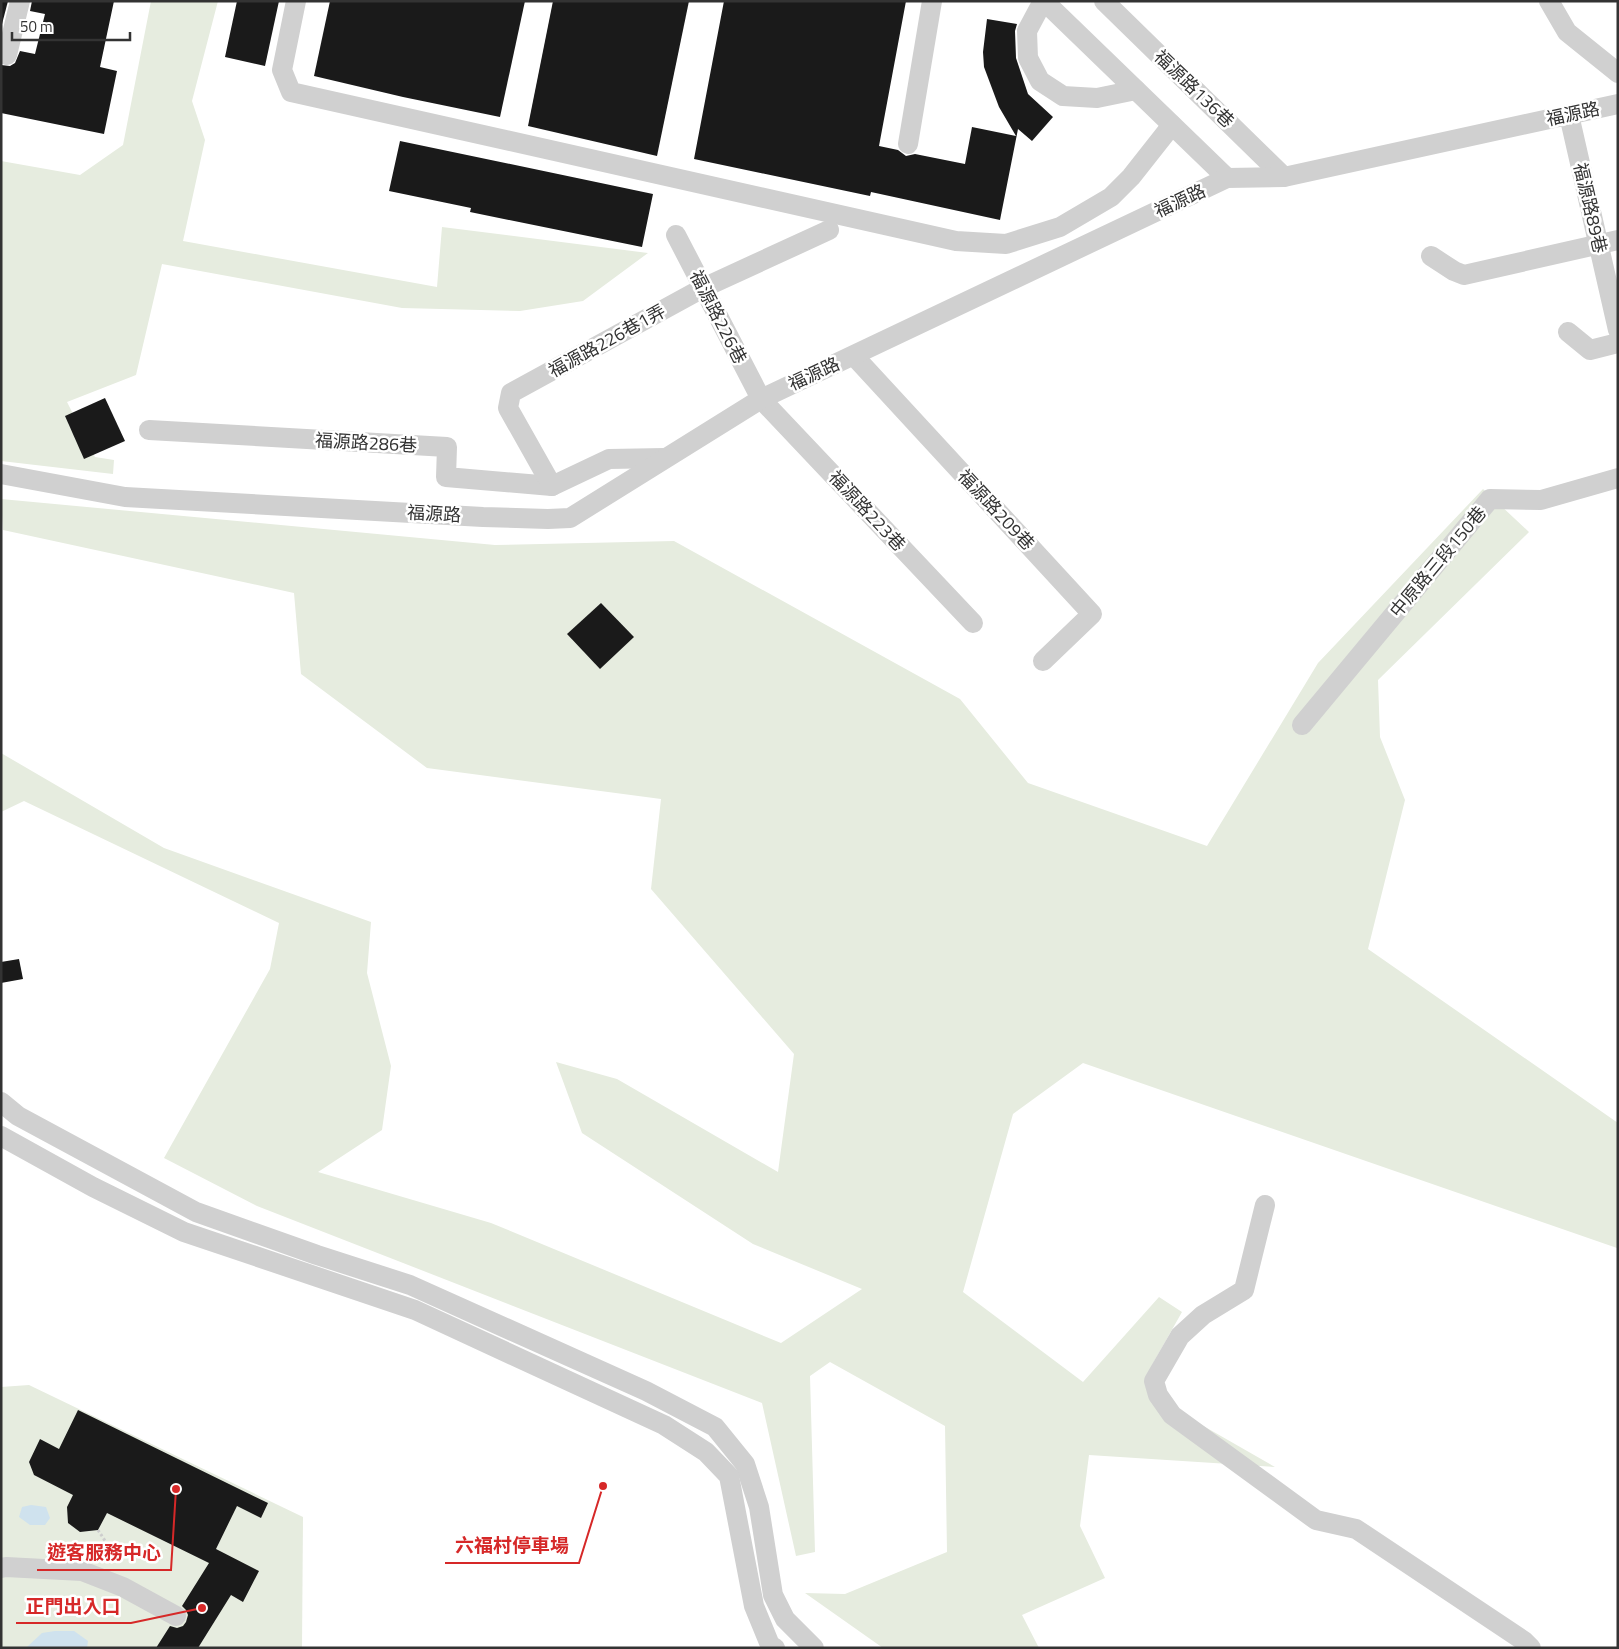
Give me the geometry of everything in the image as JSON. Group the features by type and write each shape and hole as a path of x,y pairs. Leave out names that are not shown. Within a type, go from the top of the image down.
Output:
{"street":[{"path":"7,54 20,1"},
{"path":"296,1 282,70 291,92 956,241 1006,244 1060,227 1111,197 1131,177 1172,125"},
{"path":"908,144 932,1"},
{"path":"1136,90 1097,98 1063,96 1040,81 1028,58 1026,31 1044,1 1227,178"},
{"name":"福源路136巷","path":"1104,1 1284,177"},
{"path":"1549,1 1567,32 1618,73"},
{"name":"福源路","path":"1,474 125,497 548,519 570,518 761,399 1227,178 1284,177 1618,104"},
{"name":"福源路89巷","path":"1569,115 1608,242 1618,330"},
{"name":"福源路226巷1弄","path":"552,486 508,408 511,393 703,288 829,230"},
{"name":"福源路226巷","path":"676,235 761,399"},
{"path":"1431,256 1454,271 1464,275 1608,242"},
{"path":"1568,332 1590,350 1618,343"},
{"name":"福源路209巷","path":"854,356 1092,614 1043,661"},
{"name":"福源路223巷","path":"761,399 973,624"},
{"name":"福源路286巷","path":"149,430 447,447 446,478 552,486"},
{"path":"552,486 609,459 666,458"},
{"name":"中原路三段150巷","path":"1302,724 1490,499 1541,500 1618,478"},
{"path":"1,1102 18,1116 196,1212 317,1255 410,1285 646,1391 715,1428 744,1464 759,1507 773,1595 785,1619 814,1648"},
{"path":"1,1136 93,1187 184,1232 415,1310 664,1425 706,1452 729,1476 754,1606 770,1645 775,1648"},
{"path":"1265,1205 1244,1290 1203,1315 1180,1336 1154,1381 1158,1395 1172,1415 1316,1520 1356,1529 1532,1648"},
{"path":"1,1568 82,1571 123,1586 176,1616"}],"path":[{"path":"98,1530 113,1553 108,1580"}],"shaded area":[{"path":"151,1 218,1 192,101 205,140 183,241 437,287 442,227 648,253 583,301 520,311 402,308 162,264 136,375 67,402 95,457 114,460 113,474 1,461 1,161 80,175 123,145"},
{"path":"1483,489 1529,532 1378,680 1380,737 1405,800 1368,949 1618,1123 1618,1246 1617,1248 1083,1063 1013,1114 963,1292 1083,1382 1159,1297 1182,1312 1152,1365 1165,1404 1275,1467 1089,1455 1080,1526 1105,1578 1022,1615 1039,1648 883,1648 805,1593 845,1594 947,1552 945,1426 830,1362 810,1376 815,1552 796,1556 762,1403 257,1206 164,1158 270,969 279,923 24,801 1,812 1,753 164,848 371,922 367,973 391,1066 382,1130 318,1172 491,1223 781,1343 862,1289 753,1244 582,1133 556,1062 617,1079 778,1172 794,1054 651,889 661,799 427,768 301,674 294,593 3,530 1,499 495,545 674,541 960,699 1028,783 1207,846 1318,663"},
{"path":"29,1385 303,1517 302,1648 1,1648 1,1387"}],"water":[{"path":"31,1505 46,1507 50,1518 45,1525 30,1525 19,1517 22,1507"},
{"path":"74,1631 88,1641 87,1648 26,1648 42,1633"}],"building":[{"path":"1,1 8,1 1,28"},
{"path":"32,1 114,1 100,67 117,71 104,134 1,113 1,65 10,66 15,63 20,51 35,54 45,14 30,11"},
{"path":"237,1 279,1 265,66 225,57"},
{"path":"330,1 525,1 500,117 314,76"},
{"path":"553,1 689,1 657,156 528,126"},
{"path":"724,1 906,1 879,146 898,150 906,156 915,154 965,164 972,127 1016,136 999,107 984,67 983,52 987,19 1017,24 1015,31 1016,58 1028,94 1053,117 1032,141 1018,129 1000,220 871,192 870,196 694,159"},
{"path":"400,141 653,194 642,247 470,212 471,208 389,191"},
{"path":"105,398 125,441 84,459 65,416"},
{"path":"601,603 634,637 600,669 567,634"},
{"path":"19,959 23,979 1,983 1,962"},
{"path":"78,1410 268,1503 261,1518 237,1506 216,1549 259,1571 243,1602 231,1595 198,1648 156,1648 170,1626 177,1628 183,1626 186,1622 188,1615 182,1606 209,1563 107,1513 98,1530 80,1532 68,1523 67,1507 73,1495 34,1475 29,1462 40,1439 59,1449"}],"place":[{"name":"六福村停車場","path":"603,1486"},
{"name":"遊客服務中心","path":"176,1489"},
{"name":"正門出入口","path":"202,1608"}]}
